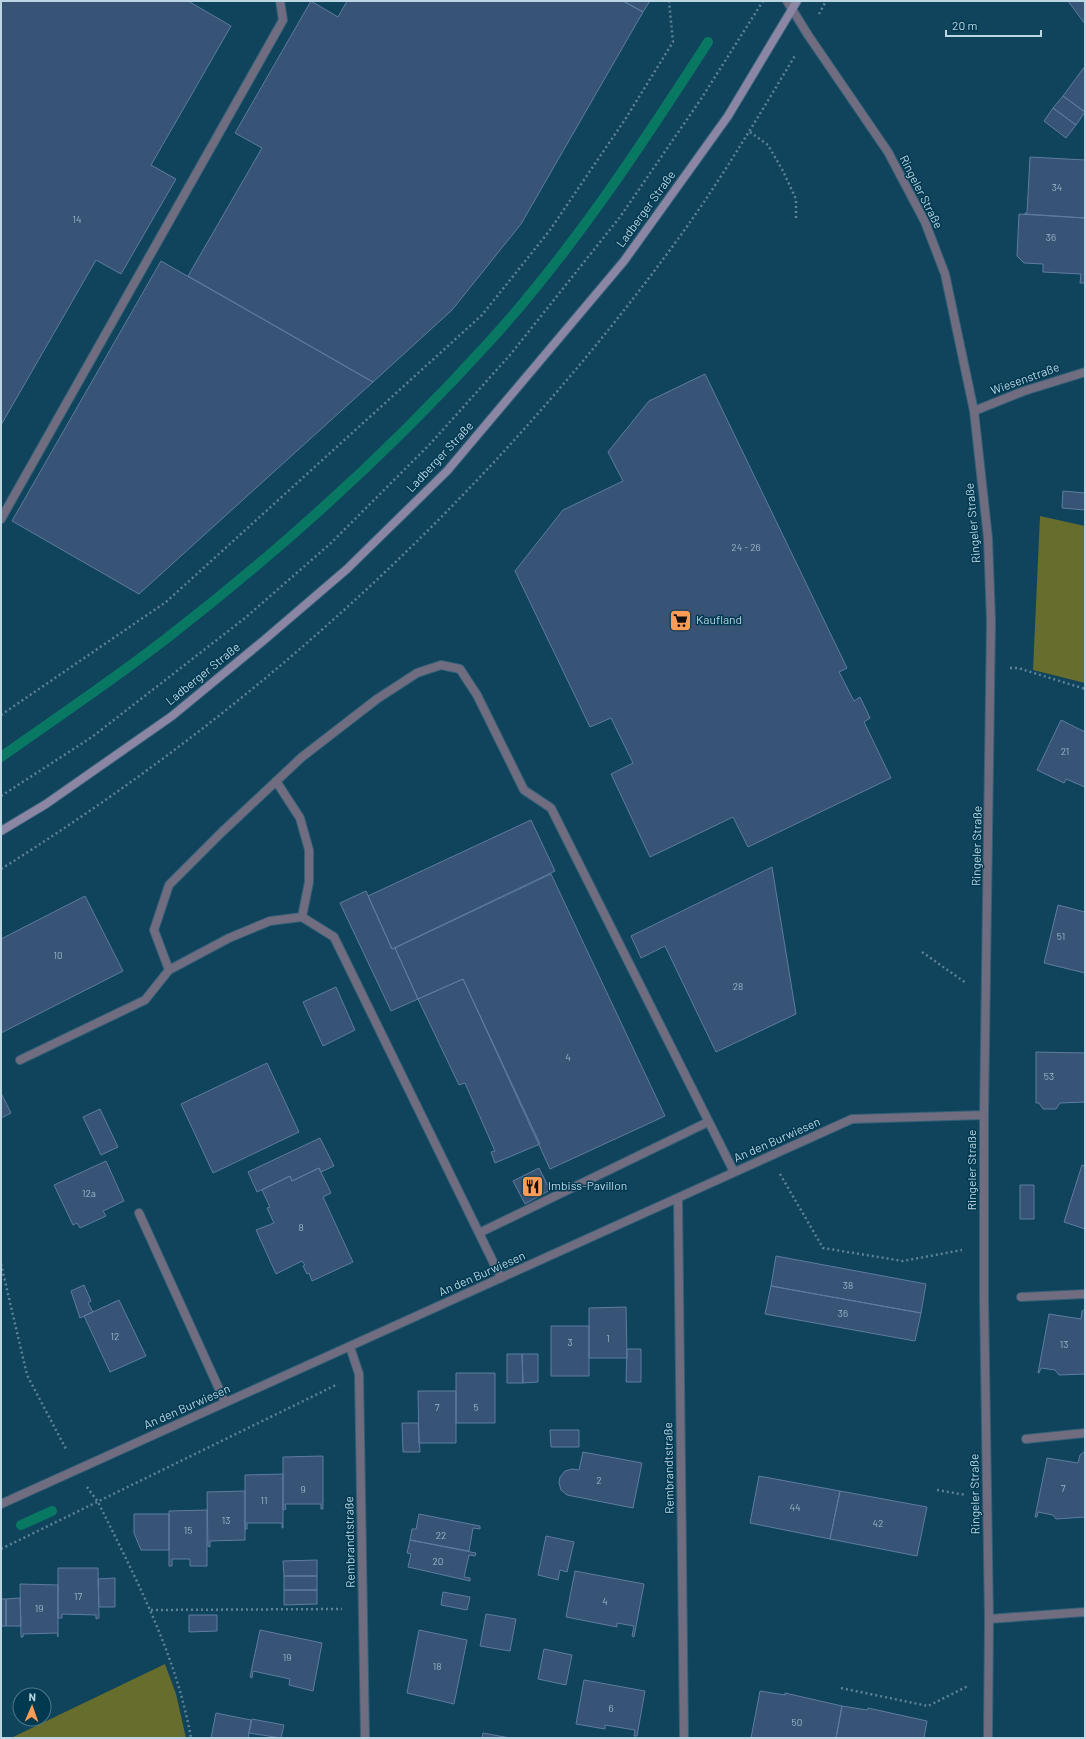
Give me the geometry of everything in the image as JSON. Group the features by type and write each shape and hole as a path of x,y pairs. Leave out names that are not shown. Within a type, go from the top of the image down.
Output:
{"main road":[{"name":"Ladberger Straße","path":"1,832 46,804 172,716 263,641 347,568 447,471 624,261 728,116 797,1"}],"street":[{"path":"1,519 283,20 280,1"},
{"name":"Ringeler Straße","path":"787,1 888,152 925,222 945,274 974,411 988,538 991,621 984,1115 988,1738"},
{"name":"Wiesenstraße","path":"974,411 1024,391 1085,372"},
{"path":"169,970 154,930 169,885 222,832 302,757 377,699 417,673 441,664 460,669 477,695 524,790 551,808 734,1172"},
{"path":"276,781 300,818 309,850 309,882 302,917"},
{"path":"20,1060 145,1000 169,970 229,938 270,921 302,917 334,937 501,1278"},
{"name":"An den Burwiesen","path":"1,1504 852,1119 984,1115"},
{"path":"479,1233 708,1122"},
{"name":"Rembrandtstraße","path":"678,1198 684,1738"},
{"path":"139,1214 225,1402"},
{"path":"1021,1297 1085,1294"},
{"name":"Rembrandtstraße","path":"350,1347 359,1374 365,1738"},
{"path":"1026,1439 1085,1433"},
{"path":"988,1619 1085,1612"}],"path":[{"path":"1,715 166,602 482,315 550,230 626,118 673,42 669,1"},
{"path":"1,796 92,737 245,618 331,542 431,443 510,355 620,217 701,99 763,1"},
{"path":"750,132 768,144 783,170 796,199 796,218"},
{"path":"991,669 1018,668 1085,689"},
{"path":"922,952 966,983 987,983"},
{"path":"770,1156 823,1248 903,1261 969,1249 984,1249"},
{"path":"1,1264 28,1375 76,1469 98,1502 151,1610 178,1682 191,1738"},
{"path":"1,1549 359,1374"},
{"path":"937,1490 970,1496 987,1496"},
{"path":"151,1610 364,1609"},
{"path":"841,1688 928,1706 974,1683 988,1682"}],"green space":[{"path":"1040,516 1085,526 1085,683 1033,670"},
{"path":"165,1664 176,1694 186,1738 11,1738 34,1727 52,1727 52,1718"}],"building":[{"path":"1,1 188,1 231,26 151,165 176,179 121,274 96,260 1,425"},
{"path":"311,1 338,17 347,1 623,1 643,12 521,224 452,310 373,382 188,276 262,148 235,133"},
{"path":"623,1 650,1 643,12"},
{"path":"1068,1 1085,1 1085,24"},
{"path":"1085,66 1085,112 1063,96"},
{"path":"1063,96 1085,112 1076,125 1053,108"},
{"path":"1053,108 1076,125 1066,138 1044,121"},
{"path":"1030,157 1085,160 1085,218 1025,214 1027,213"},
{"path":"1019,214 1085,218 1085,283 1080,283 1081,274 1043,272 1043,264 1024,263 1017,256"},
{"path":"161,261 373,382 139,594 12,521"},
{"name":"Kaufland","path":"705,374 847,668 839,672 854,701 860,697 870,718 864,722 891,778 748,847 733,817 650,857 611,774 633,763 611,718 590,727 515,571 563,510 623,481 608,452 649,401"},
{"path":"1063,491 1085,493 1085,510 1062,508"},
{"path":"1061,720 1085,732 1085,787 1066,779 1064,783 1037,770"},
{"path":"531,820 555,871 392,949 368,896"},
{"path":"772,867 796,1014 716,1052 665,946 641,958 631,936"},
{"path":"551,874 665,1116 550,1169 463,979 418,999 395,948"},
{"path":"366,891 392,949 395,948 418,999 391,1011 340,903"},
{"path":"85,896 123,971 1,1033 1,939"},
{"path":"1058,905 1085,912 1085,973 1044,963"},
{"path":"463,979 540,1144 495,1163 491,1152 495,1151 465,1083 459,1085 418,999"},
{"path":"336,987 355,1030 323,1046 303,1002"},
{"path":"1036,1052 1085,1053 1085,1102 1060,1103 1056,1109 1043,1109 1039,1103 1036,1103"},
{"path":"267,1063 299,1132 213,1173 181,1104"},
{"path":"1,1093 11,1113 1,1118"},
{"path":"100,1109 118,1147 101,1155 83,1117"},
{"path":"320,1138 334,1166 321,1172 319,1168 292,1181 290,1176 257,1192 248,1172"},
{"path":"106,1161 124,1201 103,1211 106,1216 80,1228 77,1223 73,1225 54,1185"},
{"path":"1082,1165 1085,1166 1085,1229 1064,1222"},
{"path":"319,1168 331,1193 323,1197 353,1262 312,1281 309,1273 307,1274 303,1266 305,1265 302,1261 276,1274 256,1230 274,1223 267,1208 270,1207 262,1190 290,1176 292,1181"},
{"name":"Imbiss-Pavillon","path":"539,1168 550,1190 525,1204 513,1181"},
{"path":"1020,1185 1034,1185 1034,1219 1020,1219"},
{"path":"776,1256 926,1284 921,1313 771,1286"},
{"path":"84,1285 91,1301 88,1303 93,1312 80,1318 71,1291"},
{"path":"771,1286 921,1313 915,1341 765,1314"},
{"path":"119,1300 146,1356 110,1372 84,1316"},
{"path":"626,1307 627,1358 589,1358 589,1308"},
{"path":"1085,1309 1085,1374 1059,1375 1055,1370 1041,1368 1038,1373 1049,1314 1081,1319 1082,1311"},
{"path":"551,1326 589,1326 589,1376 551,1376"},
{"path":"627,1349 641,1349 641,1382 626,1382"},
{"path":"507,1354 522,1354 523,1383 507,1383"},
{"path":"522,1354 538,1354 538,1382 523,1383"},
{"path":"456,1373 495,1373 495,1423 456,1423"},
{"path":"418,1391 456,1391 456,1443 419,1443"},
{"path":"402,1423 418,1423 420,1452 403,1452"},
{"path":"550,1430 579,1430 579,1447 551,1447"},
{"path":"1085,1451 1085,1517 1056,1519 1053,1515 1038,1512 1037,1517 1035,1517 1047,1458 1078,1463 1080,1455"},
{"path":"583,1452 642,1463 633,1508 567,1495 561,1490 559,1483 560,1477 565,1471 572,1469 579,1470"},
{"path":"323,1456 323,1509 321,1509 321,1504 285,1504 286,1509 283,1510 283,1457"},
{"path":"283,1474 283,1528 282,1523 247,1523 247,1529 245,1529 245,1475"},
{"path":"759,1476 840,1491 830,1539 750,1523"},
{"path":"245,1491 245,1540 210,1541 210,1547 208,1546 207,1492"},
{"path":"840,1491 927,1507 917,1556 830,1539"},
{"path":"207,1510 207,1566 190,1566 190,1559 172,1559 172,1566 169,1566 169,1511"},
{"path":"134,1514 169,1514 169,1550 141,1550 134,1533"},
{"path":"419,1514 480,1526 480,1529 473,1528 469,1551 410,1540 412,1529 416,1529"},
{"path":"546,1536 574,1542 567,1572 560,1570 558,1580 538,1575"},
{"path":"410,1540 476,1553 475,1556 469,1555 464,1577 470,1578 470,1581 408,1567 411,1554 407,1553"},
{"path":"317,1560 317,1576 284,1576 283,1561"},
{"path":"58,1568 98,1568 99,1618 96,1619 96,1615 62,1614 62,1618 58,1618"},
{"path":"575,1571 644,1584 634,1637 632,1636 634,1626 617,1623 617,1627 566,1617"},
{"path":"284,1576 317,1576 317,1590 284,1590"},
{"path":"115,1578 115,1607 99,1607 98,1579"},
{"path":"20,1584 58,1585 58,1637 57,1633 23,1634 23,1637 21,1637"},
{"path":"284,1590 317,1590 317,1604 284,1605"},
{"path":"443,1592 470,1597 467,1610 441,1605"},
{"path":"20,1598 21,1626 6,1626 6,1599"},
{"path":"1,1599 6,1599 6,1626 1,1626"},
{"path":"486,1614 516,1619 510,1651 480,1646"},
{"path":"189,1615 217,1615 217,1631 189,1632"},
{"path":"260,1630 322,1643 313,1691 289,1685 290,1679 253,1671 252,1678 250,1677"},
{"path":"419,1630 467,1640 454,1704 407,1693"},
{"path":"544,1649 572,1655 566,1685 538,1679"},
{"path":"584,1680 645,1691 637,1736 634,1736 635,1730 605,1725 605,1729 576,1724"},
{"path":"760,1691 785,1695 785,1693 842,1706 836,1738 751,1738"},
{"path":"842,1706 867,1710 868,1708 927,1721 924,1738 836,1738"},
{"path":"216,1713 251,1720 248,1738 211,1738"},
{"path":"252,1719 284,1725 281,1738 249,1733"},
{"path":"483,1733 510,1738 482,1738"}],"waterway":[{"path":"1,757 126,669 210,604 294,534 414,421 489,342 549,271 577,235 631,159 708,42"},
{"path":"21,1525 52,1511"}],"place":[{"name":"Kaufland","path":"681,620"},
{"name":"Imbiss-Pavillon","path":"532,1186"}]}
